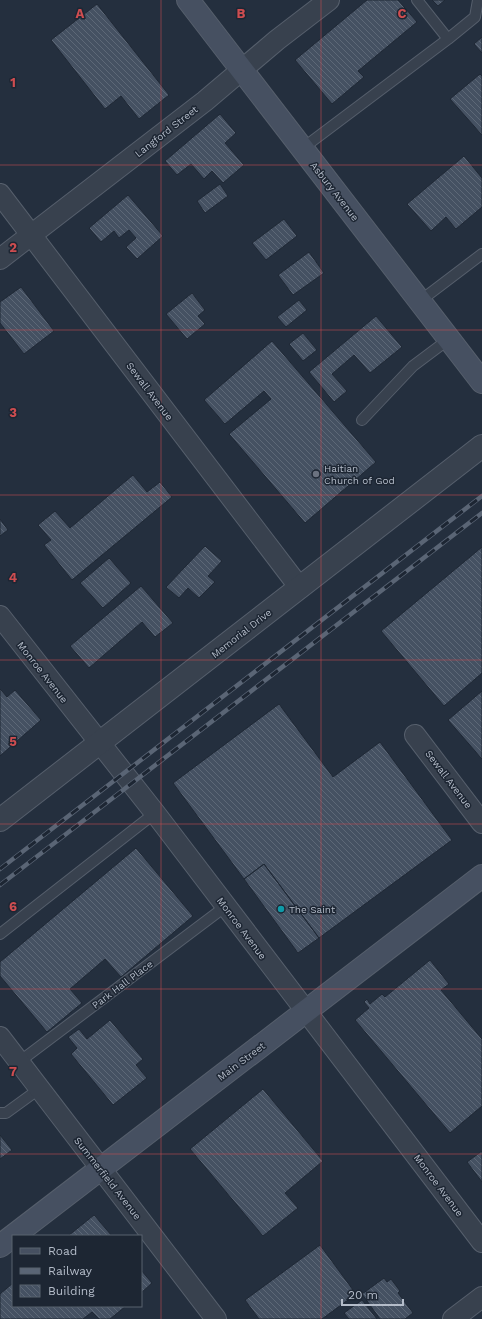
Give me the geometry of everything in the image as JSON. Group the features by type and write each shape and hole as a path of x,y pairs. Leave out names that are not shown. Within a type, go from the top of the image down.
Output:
{"main road":[{"name":"Asbury Avenue","path":"188,0 482,382"},
{"name":"Main Street","path":"14,1235 482,876"},
{"name":"Main Street","path":"0,1246 12,1237"}],"street":[{"name":"Langford Street","path":"0,259 205,101 242,69 329,0"},
{"name":"Sewall Avenue","path":"0,194 300,588"},
{"name":"Memorial Drive","path":"0,820 482,446"},
{"name":"Monroe Avenue","path":"0,616 226,906 482,1242"},
{"name":"Sewall Avenue","path":"416,735 482,823"},
{"name":"Summerfield Avenue","path":"0,1038 216,1319"},
{"path":"453,1319 482,1297"}],"lane":[{"path":"417,0 448,39"},
{"path":"303,148 475,18 478,0"},
{"path":"420,302 482,254"},
{"path":"362,420 414,366 449,339"},
{"path":"0,934 154,813"},
{"name":"Park Hall Place","path":"19,1062 226,906"},
{"path":"0,1113 6,1113 39,1089"}],"building":[{"path":"367,0 398,0 417,22 358,71 364,77 332,104 295,60"},
{"path":"432,0 445,0 438,6"},
{"path":"97,4 169,95 139,119 121,96 105,109 51,40"},
{"path":"482,37 482,53 474,44"},
{"path":"480,74 482,76 482,135 450,99"},
{"path":"220,114 236,133 225,143 244,165 223,183 212,171 204,179 191,164 177,175 165,161"},
{"path":"464,156 482,178 482,207 456,229 446,217 431,231 407,204"},
{"path":"220,184 228,196 205,213 197,201"},
{"path":"128,195 163,236 137,259 126,247 136,238 129,230 119,238 114,231 101,242 89,228"},
{"path":"284,219 297,236 266,260 252,243"},
{"path":"309,252 324,273 293,295 278,275"},
{"path":"21,287 54,331 24,354 0,323 0,302"},
{"path":"192,293 205,310 198,316 205,324 187,339 166,314"},
{"path":"299,300 307,310 286,327 277,317"},
{"path":"376,316 402,347 370,373 354,355 332,374 347,391 334,402 309,372"},
{"path":"303,333 317,350 303,361 289,344"},
{"path":"272,341 376,462 305,523 229,434 271,399 264,391 225,424 204,400"},
{"path":"133,475 147,492 160,482 172,497 72,580 44,545 51,540 38,525 55,511 70,528"},
{"path":"0,519 8,530 0,536"},
{"path":"205,546 222,561 208,576 215,582 199,598 188,588 179,598 166,587"},
{"path":"482,547 482,673 444,706 381,631"},
{"path":"109,558 131,583 103,608 80,583"},
{"path":"141,586 173,623 155,637 142,622 89,668 70,646"},
{"path":"0,689 7,697 15,690 41,720 0,756"},
{"path":"482,691 482,759 448,720"},
{"path":"279,704 333,777 380,742 452,840 319,938 264,864 244,879 173,783"},
{"path":"136,848 193,916 121,977 105,959 70,989 82,1003 47,1032 0,976 0,962"},
{"name":"The Saint","path":"264,864 319,938 298,953 244,879"},
{"path":"430,960 449,984 441,990 482,1039 482,1106 450,1133 355,1020 369,1008 364,1002 367,999 370,1004 382,994 385,997"},
{"path":"110,1020 143,1059 136,1065 147,1078 113,1105 71,1054 77,1048 68,1037 79,1029 87,1039"},
{"path":"263,1089 323,1161 285,1193 298,1208 263,1236 190,1149"},
{"path":"0,1135 12,1150 0,1159"},
{"path":"482,1151 482,1182 467,1162"},
{"path":"94,1215 111,1235 69,1235"},
{"path":"320,1245 356,1294 322,1319 259,1319 245,1300"},
{"path":"142,1271 152,1283 142,1292"},
{"path":"384,1278 387,1282 391,1279 400,1291 398,1293 413,1313 405,1319 380,1319 362,1294"},
{"path":"12,1284 12,1307 125,1307 110,1319 99,1319 92,1312 83,1319 0,1319 0,1294"},
{"path":"362,1300 377,1319 349,1319 344,1313"}],"railway":[{"path":"0,869 482,496"},
{"path":"0,885 482,513"}],"place":[{"name":"Haitian Church of God","path":"316,474"},
{"name":"The Saint","path":"281,909"}]}
